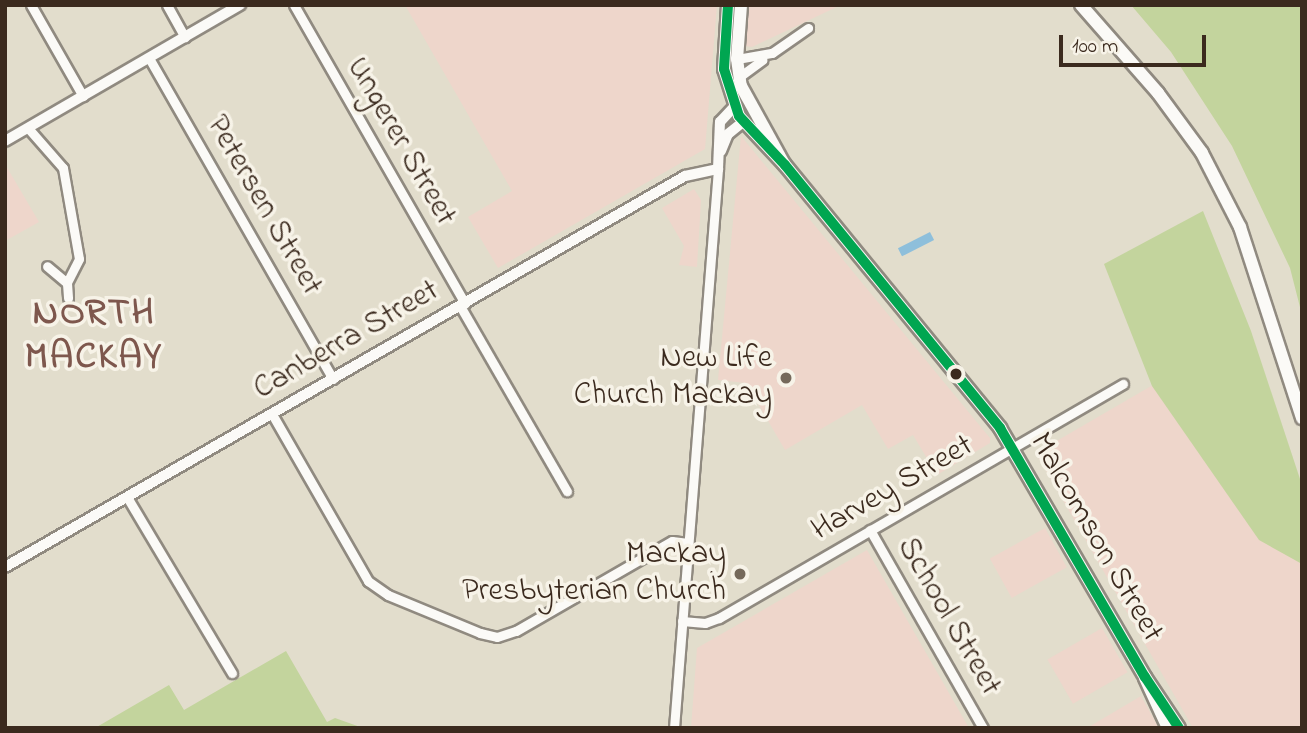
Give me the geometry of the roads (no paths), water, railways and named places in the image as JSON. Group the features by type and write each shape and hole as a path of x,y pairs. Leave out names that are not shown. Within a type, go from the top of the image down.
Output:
{"main road":[{"path":"728,5 724,75 743,113"},
{"path":"741,5 737,59 743,91 743,113"},
{"path":"1081,5 1202,153 1240,227 1302,418"},
{"path":"724,75 737,59"},
{"name":"Malcomson Street","path":"743,113 1014,447 1145,677 1180,728"},
{"name":"Malcomson Street","path":"1145,677 1168,728"}],"street":[{"path":"31,5 83,96"},
{"path":"167,5 185,37"},
{"path":"5,141 240,5"},
{"name":"Ungerer Street","path":"293,5 567,491"},
{"path":"739,76 808,28"},
{"path":"737,59 772,53"},
{"name":"Petersen Street","path":"149,58 333,379"},
{"path":"720,154 727,135 743,113"},
{"path":"674,728 720,154 720,122 743,113"},
{"path":"28,128 66,176 79,259 66,283 68,298"},
{"name":"Canberra Street","path":"5,567 689,174 718,169"},
{"path":"47,266 66,283"},
{"name":"Harvey Street","path":"682,621 705,623 719,618 1123,384"},
{"path":"272,414 368,581 388,595 480,634 497,637 516,631 672,541 688,543"},
{"path":"127,497 232,673"},
{"name":"School Street","path":"870,530 983,728"}],"water":[{"path":"930,232 934,240 902,256 898,248"}],"place":[{"name":"New Life Church Mackay","path":"786,378"},
{"name":"Mackay Presbyterian Church","path":"740,574"}],"district":[{"name":"NORTH MACKAY","path":"94,337"}]}
